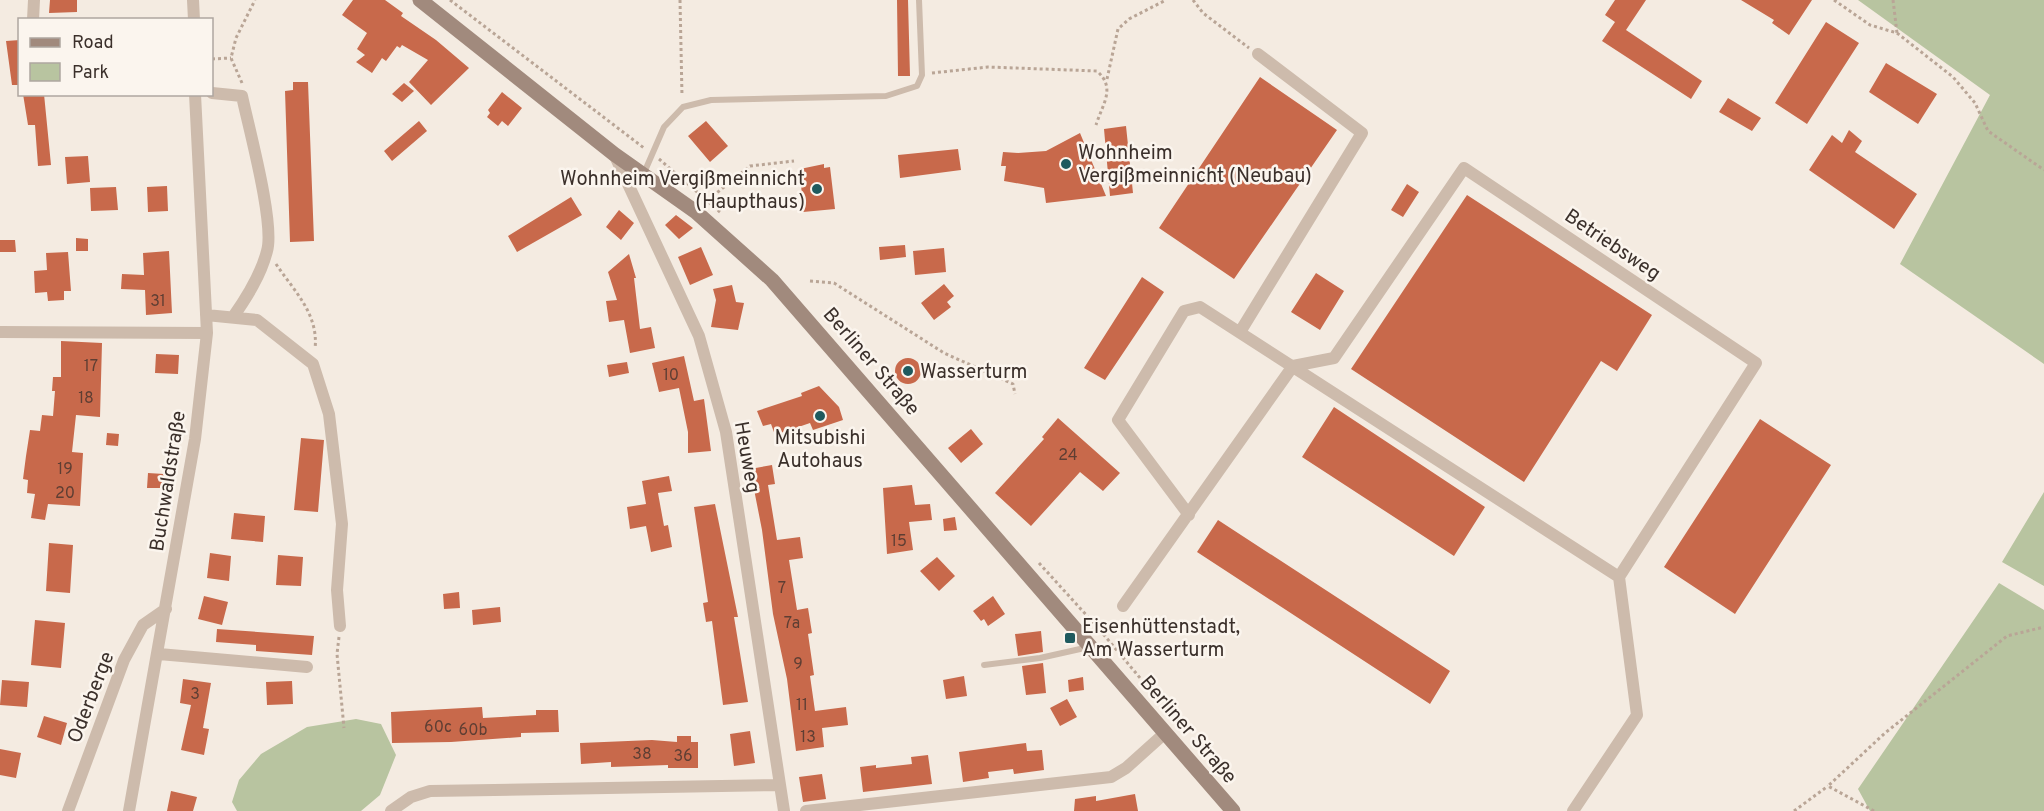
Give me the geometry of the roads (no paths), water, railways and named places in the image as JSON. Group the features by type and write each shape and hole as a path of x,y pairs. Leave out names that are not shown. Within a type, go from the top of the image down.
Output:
{"main road":[{"name":"Berliner Straße","path":"420,0 614,154 696,212 772,280 871,390 1089,647 1233,811"}],"street":[{"path":"33,18 34,0"},
{"path":"193,0 194,18"},
{"path":"1240,332 1362,133 1258,54"},
{"path":"213,93 242,96 267,215 268,250 251,290 233,317"},
{"name":"Buchwaldstraße","path":"129,811 159,654 195,439 207,333 195,96"},
{"name":"Heuweg","path":"614,154 699,336 726,432 784,811"},
{"name":"Betriebsweg","path":"1293,366 1334,358 1464,168 1756,363 1619,577"},
{"path":"1188,515 1118,420 1184,311 1200,307 1619,577 1637,715 1573,811"},
{"path":"206,315 257,321 293,346 313,364 329,414 342,524 337,590 340,626"},
{"path":"0,332 207,333"},
{"path":"1123,606 1293,366"},
{"name":"Oderberge","path":"68,811 124,660 143,625 166,609"},
{"path":"159,654 307,666"},
{"path":"806,811 1111,777 1165,733"},
{"path":"391,811 411,797 430,791 780,785"}],"lane":[{"path":"643,175 664,126 682,107 711,100 886,96 917,86 922,75 919,0"},
{"path":"984,665 1040,658 1089,647"}],"place":[{"name":"Wohnheim Vergißmeinnicht (Neubau)","path":"1066,164"},
{"name":"Wohnheim Vergißmeinnicht (Haupthaus)","path":"817,189"},
{"name":"Wasserturm","path":"908,371"},
{"name":"Mitsubishi Autohaus","path":"820,416"},
{"name":"Eisenhüttenstadt, Am Wasserturm","path":"1070,638"}]}
